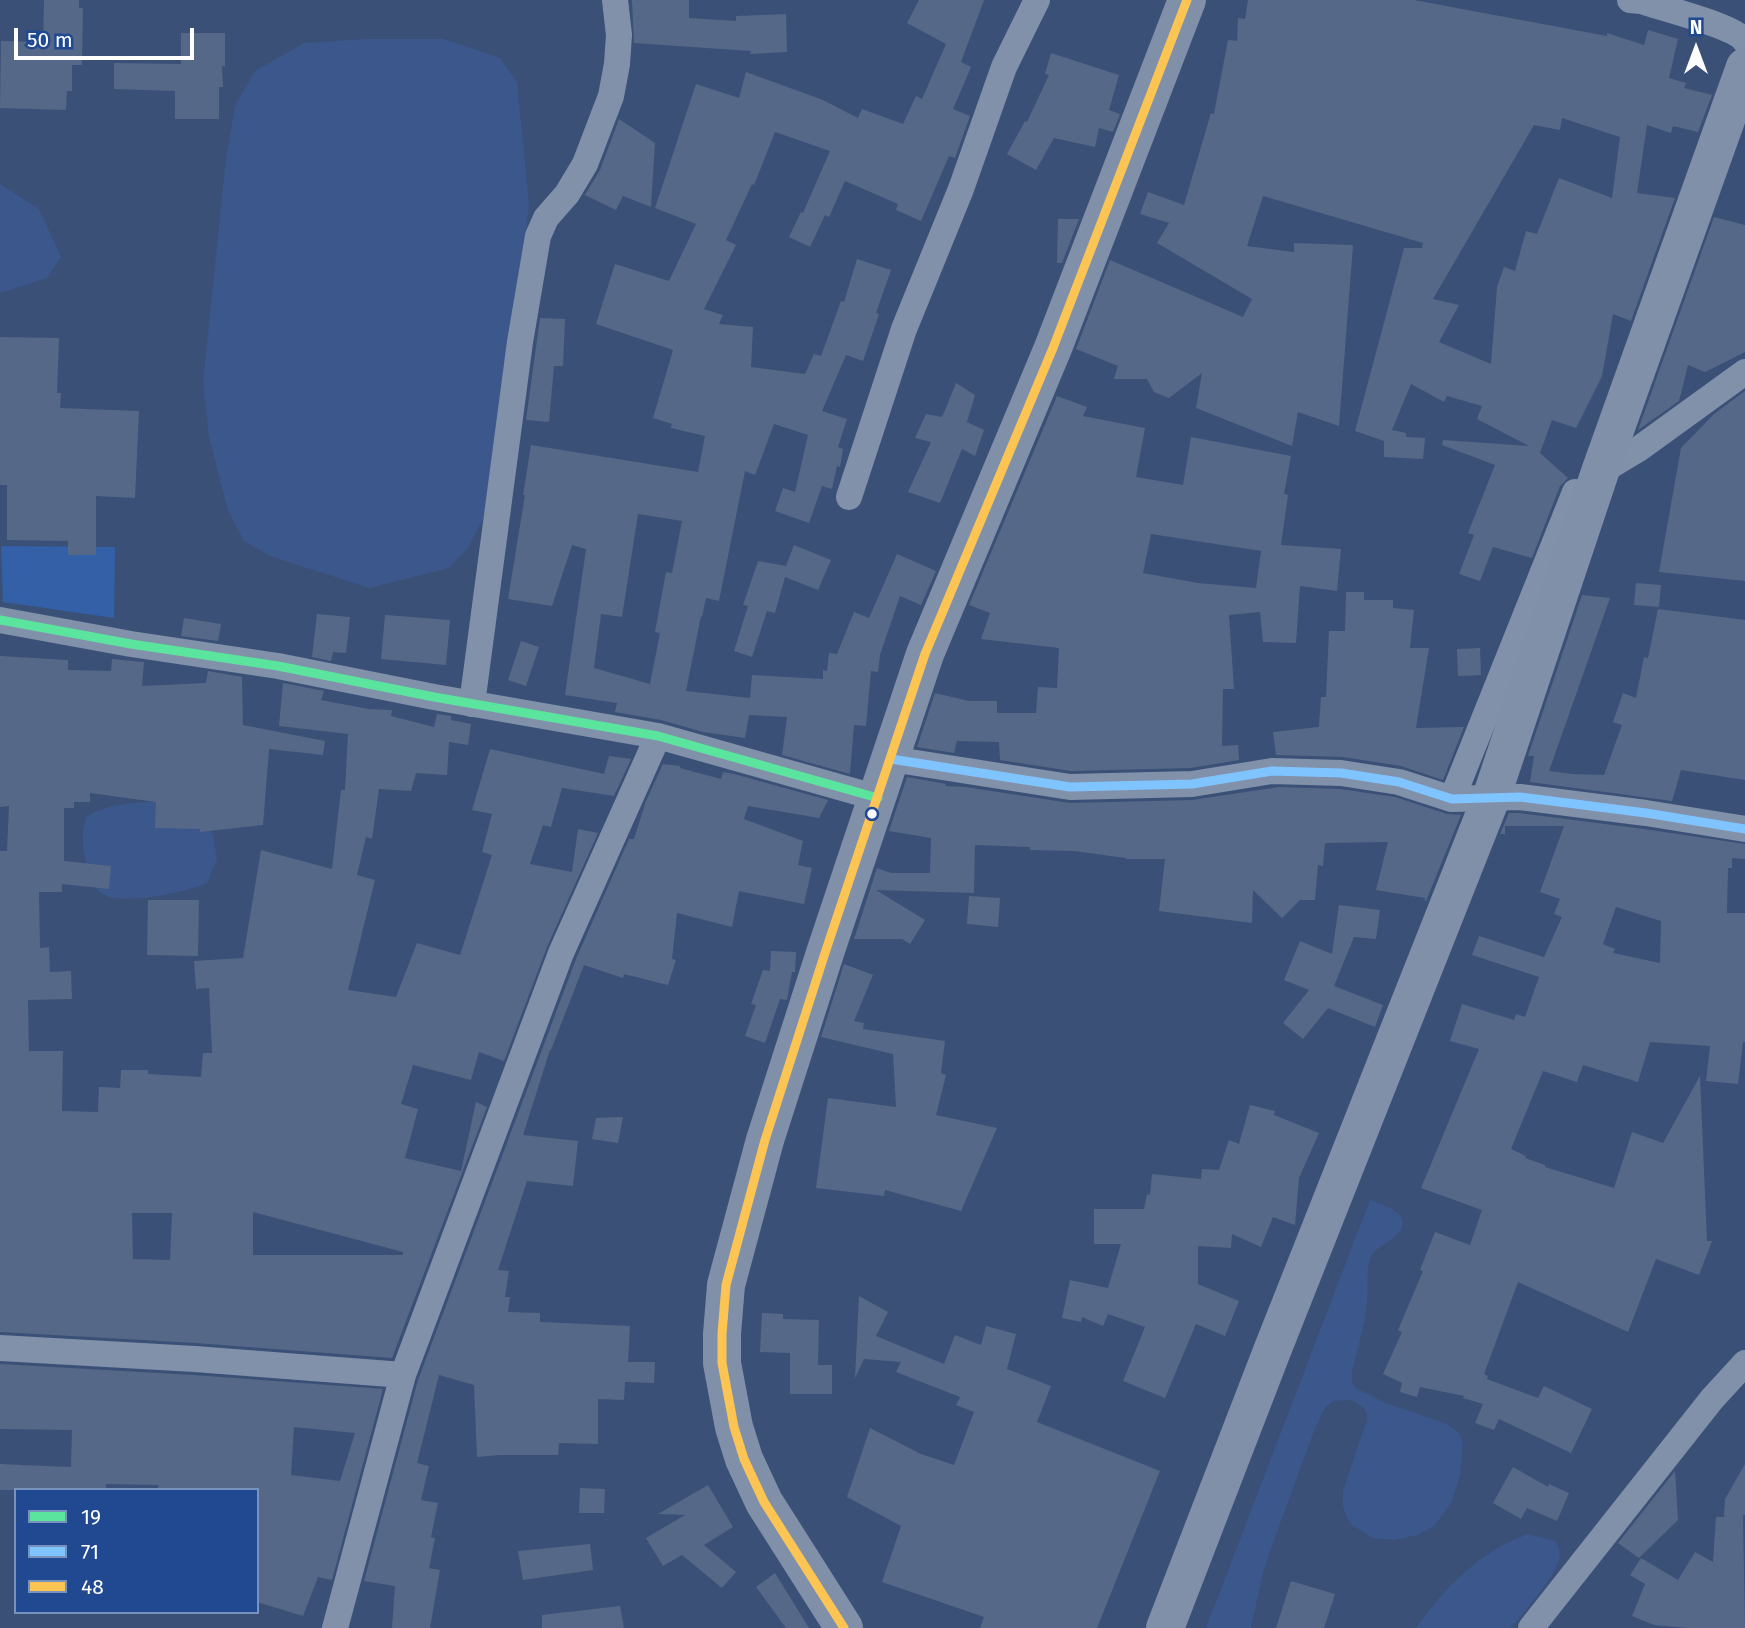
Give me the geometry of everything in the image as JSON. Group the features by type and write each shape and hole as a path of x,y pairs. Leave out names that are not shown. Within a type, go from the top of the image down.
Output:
{"main road":[{"path":"844,1628 764,1502 744,1459 734,1427 722,1363 726,1285 765,1140 925,654 1053,348 1187,0"},
{"path":"1165,1628 1491,798 1600,472 1745,67"}],"street":[{"path":"472,704 520,342 538,236 546,218 567,194 585,164 611,96 619,35 615,0"},
{"path":"849,497 904,329 961,189 1004,67 1037,0"},
{"path":"1452,800 1573,497 1745,43 1741,35 1708,22 1630,0"},
{"path":"1600,472 1640,448 1745,372"},
{"path":"0,620 131,645 278,666 472,704 658,736 878,798"},
{"path":"335,1628 403,1375 561,953 658,736"},
{"path":"891,760 1070,788 1192,784 1272,771 1341,773 1399,782 1452,800 1520,797 1745,829"},
{"path":"0,1348 403,1375"},
{"path":"1531,1628 1712,1399 1745,1363"}],"shaded area":[{"path":"367,39 444,39 500,58 517,82 529,203 511,363 491,494 482,521 467,549 449,568 369,588 270,556 244,541 228,511 209,437 203,382 226,159 235,106 255,71 304,43"},
{"path":"0,184 39,209 61,257 47,278 0,293"},
{"path":"1,546 115,547 114,618 3,602"},
{"path":"161,801 196,814 213,834 217,859 207,883 153,897 123,899 101,893 93,882 85,856 83,829 86,817 113,806"},
{"path":"1370,1200 1397,1213 1403,1226 1396,1236 1378,1249 1370,1259 1366,1312 1352,1372 1352,1383 1356,1388 1386,1403 1447,1424 1458,1432 1463,1441 1460,1476 1451,1503 1434,1526 1418,1535 1393,1540 1373,1538 1352,1525 1343,1505 1343,1491 1367,1414 1364,1408 1352,1400 1333,1401 1324,1409 1314,1431 1273,1543 1263,1572 1251,1628 1206,1628"},
{"path":"1528,1534 1555,1541 1560,1552 1559,1560 1541,1591 1511,1628 1416,1628 1465,1572 1494,1551"}],"building":[{"path":"44,0 79,0 79,8 83,8 82,65 72,65 72,91 67,91 66,110 0,108 1,41 43,42"},
{"path":"632,0 689,0 689,18 736,21 736,16 786,14 787,52 750,54 751,51 634,43"},
{"path":"919,0 984,0 961,62 971,67 953,109 970,116 955,158 949,156 921,221 896,210 898,204 845,181 829,217 825,215 810,247 789,237 801,212 803,213 830,151 775,132 754,185 752,184 726,240 736,245 704,309 723,315 719,324 753,327 751,367 805,374 814,354 821,356 841,301 844,302 857,259 891,270 863,361 846,355 822,411 847,419 838,447 843,449 840,467 837,466 832,489 822,486 809,523 775,511 783,488 795,492 808,435 774,424 755,475 745,471 719,601 706,598 686,691 750,698 752,675 823,679 829,653 837,654 854,612 869,618 897,554 936,571 921,605 900,596 880,655 878,672 871,671 866,726 854,725 850,774 782,755 787,717 749,715 745,738 703,732 661,720 615,712 617,703 565,695 586,549 572,545 552,606 508,599 531,445 698,472 705,436 671,428 672,424 653,418 673,350 596,324 615,264 669,281 696,224 655,208 696,84 739,98 746,72 823,100 858,118 862,109 903,124 916,96 922,99 946,44 907,23","holes":["638,514 682,521 672,573 666,572 655,632 660,633 650,684 594,668 601,614 622,617"]},
{"path":"1248,0 1414,0 1607,36 1607,33 1644,45 1648,30 1678,39 1669,78 1686,83 1684,88 1712,95 1698,132 1673,126 1671,133 1647,125 1637,193 1675,198 1631,321 1613,314 1602,376 1576,428 1552,420 1540,453 1568,478 1560,486 1532,558 1493,547 1480,581 1459,574 1474,535 1468,533 1495,465 1442,445 1443,440 1529,446 1477,419 1482,406 1447,396 1444,402 1411,384 1392,430 1406,433 1406,437 1425,438 1423,459 1384,457 1384,441 1355,431 1404,248 1422,248 1423,243 1263,196 1247,246 1294,252 1294,243 1353,245 1339,426 1298,412 1292,446 1196,408 1202,373 1169,398 1154,392 1147,379 1114,379 1118,366 1076,349 1110,260 1243,317 1252,299 1157,243 1169,223 1140,214 1148,192 1184,205 1211,113 1214,114 1228,40 1237,41 1238,18 1245,19","holes":["1562,118 1620,137 1612,198 1559,178 1537,234 1526,231 1515,271 1504,267 1497,287 1491,364 1439,342 1459,305 1433,299 1534,125 1560,130"]},
{"path":"181,33 225,33 225,66 222,66 223,87 219,87 219,119 175,119 175,91 114,89 114,63 181,64"},
{"path":"1051,53 1119,75 1109,110 1120,114 1113,132 1099,128 1095,147 1054,138 1036,170 1007,154 1025,121 1027,122 1049,75 1045,74"},
{"path":"619,119 655,143 651,207 623,196 616,210 585,195 600,170"},
{"path":"1714,217 1745,225 1745,352 1705,372 1688,365 1679,401 1638,430"},
{"path":"1058,219 1079,219 1062,263 1057,263"},
{"path":"540,318 565,319 563,366 554,366 549,422 526,420"},
{"path":"0,337 59,338 57,393 61,393 60,408 139,411 135,498 96,496 96,555 68,555 68,541 7,540 7,485 0,485"},
{"path":"956,383 975,395 967,422 984,430 975,456 962,449 940,503 908,492 931,442 915,438 926,414 941,417 943,415"},
{"path":"1745,391 1745,581 1659,572 1681,448 1714,414"},
{"path":"1057,396 1087,407 1083,416 1145,428 1136,477 1183,485 1191,437 1291,456 1284,494 1288,495 1281,545 1341,549 1337,591 1300,586 1296,643 1263,642 1260,612 1229,615 1234,689 1223,689 1222,746 1238,745 1239,760 1191,768 1071,771 1000,760 999,742 957,741 954,753 917,747 935,693 969,701 997,701 997,713 1036,713 1038,687 1057,688 1059,648 981,639 990,613 969,605","holes":["1151,534 1261,551 1256,588 1198,583 1143,573"]},
{"path":"794,545 831,560 818,590 785,577 775,613 767,611 752,657 734,651 748,606 743,605 758,561 786,566"},
{"path":"1636,583 1661,585 1659,607 1634,605"},
{"path":"1346,592 1364,592 1364,600 1393,600 1393,608 1414,610 1410,648 1429,648 1416,728 1464,727 1443,780 1401,766 1343,757 1276,755 1273,732 1319,727 1321,697 1326,697 1329,631 1345,631"},
{"path":"1582,595 1610,598 1549,771 1604,775 1622,725 1613,722 1623,693 1636,698 1658,609 1745,620 1745,780 1681,770 1672,801 1530,782 1534,756 1528,756"},
{"path":"317,614 350,617 346,653 333,652 331,661 312,657"},
{"path":"385,615 450,620 446,665 381,659"},
{"path":"184,618 221,624 218,641 181,636"},
{"path":"521,641 539,647 526,686 508,680"},
{"path":"1480,648 1481,675 1458,676 1457,649"},
{"path":"0,656 68,660 68,670 111,671 112,659 144,662 142,686 206,683 208,671 242,677 243,725 325,741 323,755 269,749 263,825 200,832 200,829 155,828 156,802 90,793 90,802 74,802 74,808 64,808 64,861 111,866 109,889 62,884 62,892 39,892 40,948 49,947 50,972 71,971 72,999 28,1000 29,1051 63,1051 62,1111 98,1112 99,1087 120,1088 121,1070 148,1070 148,1074 201,1077 203,1053 212,1053 209,988 196,989 194,961 243,958 261,850 332,869 341,790 345,790 348,734 279,726 283,683 324,691 321,700 368,709 392,710 391,716 434,727 437,714 471,724 468,745 449,742 447,775 416,773 411,791 379,789 372,839 366,837 357,875 375,880 348,990 396,997 417,943 460,955 492,855 482,852 492,814 472,810 490,749 604,774 609,756 631,759 614,796 562,788 551,827 543,825 530,864 572,872 578,829 598,833 547,947 504,1061 479,1052 471,1080 413,1065 401,1104 418,1109 405,1158 461,1171 476,1102 487,1107 392,1358 0,1332 0,851 7,851 9,806 0,807","holes":["253,1212 403,1252 403,1255 253,1255","132,1213 172,1213 170,1260 133,1259"]},
{"path":"663,764 680,766 721,779 723,772 734,774 828,800 819,818 748,806 744,819 803,841 798,865 812,868 804,904 739,891 732,927 677,913 672,959 676,960 668,985 624,974 623,978 584,965 550,1050 523,1135 578,1141 573,1186 527,1181 498,1270 509,1271 505,1297 510,1297 508,1312 540,1313 540,1322 630,1326 628,1362 655,1362 654,1383 625,1382 624,1400 598,1399 598,1444 559,1443 558,1455 477,1457 474,1385 439,1375 417,1463 429,1466 421,1500 438,1503 431,1537 435,1538 429,1568 440,1570 430,1628 392,1628 395,1586 364,1581 418,1380 576,959 629,839 634,839 646,801"},
{"path":"907,777 946,784 945,786 1070,803 1192,800 1279,787 1340,789 1395,797 1447,814 1461,815 1426,901 1425,898 1376,890 1388,842 1325,843 1323,866 1318,865 1315,900 1300,900 1282,918 1253,890 1252,923 1159,911 1165,859 1126,859 1074,851 975,845 974,893 876,890 925,920 910,944 902,939 854,939 877,868 891,873 930,873 931,838 889,831"},
{"path":"1509,813 1519,813 1745,844 1745,859 1732,858 1732,868 1728,868 1727,913 1745,913 1745,1042 1738,1084 1706,1081 1710,1046 1650,1042 1638,1082 1583,1065 1577,1082 1543,1071 1511,1149 1545,1167 1614,1188 1632,1132 1663,1143 1700,1076 1707,1241 1712,1241 1699,1275 1656,1259 1628,1332 1518,1282 1484,1374 1488,1376 1487,1379 1538,1398 1544,1386 1592,1409 1571,1453 1499,1419 1494,1430 1475,1423 1483,1404 1463,1398 1464,1396 1420,1387 1417,1397 1400,1392 1402,1383 1383,1374 1402,1332 1398,1330 1423,1271 1420,1270 1435,1232 1470,1245 1482,1210 1421,1188 1479,1049 1450,1041 1462,1004 1514,1020 1516,1014 1525,1017 1539,977 1472,955 1479,936 1544,957 1562,917 1554,914 1560,899 1540,892 1564,826 1505,826 1505,834 1500,834","holes":["1616,907 1661,921 1660,963 1613,953 1615,949 1603,944"]},
{"path":"969,896 1000,898 998,927 967,924"},
{"path":"148,900 199,900 198,956 147,955"},
{"path":"1339,905 1380,910 1376,939 1354,937 1334,986 1383,1005 1375,1027 1328,1008 1303,1039 1283,1023 1309,990 1284,980 1300,941 1332,954"},
{"path":"771,951 796,952 795,972 792,972 787,1000 780,999 765,1043 745,1036 756,1005 751,1004 763,970 770,971"},
{"path":"844,964 873,975 854,1021 864,1023 863,1029 945,1041 941,1073 946,1075 936,1115 997,1128 961,1211 885,1190 884,1196 816,1188 828,1098 896,1107 893,1054 821,1037"},
{"path":"1250,1105 1275,1111 1274,1115 1319,1133 1299,1178 1295,1225 1273,1217 1261,1247 1232,1234 1231,1248 1198,1246 1198,1284 1239,1301 1225,1336 1196,1324 1165,1398 1123,1381 1145,1327 1108,1314 1103,1326 1082,1317 1081,1322 1062,1318 1070,1280 1108,1288 1121,1244 1094,1244 1094,1209 1144,1209 1147,1194 1150,1195 1152,1174 1201,1179 1202,1169 1219,1170 1229,1140 1239,1144"},
{"path":"623,1117 618,1143 592,1139 596,1118"},
{"path":"859,1296 888,1312 876,1336 944,1364 955,1335 981,1345 986,1326 1016,1334 1007,1369 1051,1386 1037,1422 1160,1471 1097,1628 980,1628 984,1617 882,1582 901,1526 847,1497 870,1428 921,1454 954,1465 974,1412 956,1405 960,1397 896,1372 901,1362 864,1359 855,1378"},
{"path":"762,1313 783,1314 783,1319 819,1320 818,1365 832,1365 832,1394 790,1394 790,1353 760,1352"},
{"path":"0,1364 383,1389 332,1580 318,1577 303,1616 259,1603 259,1488 158,1488 159,1485 106,1484 106,1488 0,1490 0,1464 71,1467 72,1430 0,1429","holes":["294,1427 355,1433 340,1481 291,1475"]},
{"path":"1745,1464 1745,1628 1654,1625 1632,1616 1645,1584 1630,1575 1641,1558 1678,1580 1695,1552 1713,1562 1716,1517 1724,1517 1725,1499"},
{"path":"1513,1467 1548,1487 1549,1484 1569,1493 1557,1521 1527,1508 1521,1519 1493,1503"},
{"path":"1675,1471 1678,1520 1639,1558 1618,1543"},
{"path":"708,1485 733,1527 704,1545 736,1572 722,1588 682,1555 663,1566 646,1538 685,1515 658,1514"},
{"path":"580,1488 605,1489 604,1513 579,1513"},
{"path":"590,1544 593,1570 523,1580 518,1551"},
{"path":"775,1573 809,1628 786,1628 756,1587"},
{"path":"1291,1581 1335,1594 1324,1628 1276,1628"},
{"path":"620,1606 624,1628 542,1628 542,1615"}],"transit line":[{"name":"48","path":"844,1628 764,1502 744,1459 734,1427 722,1363 726,1285 765,1140 925,654 1053,348 1187,0"},
{"name":"19","path":"0,620 131,644 278,666 434,697 658,736 878,798"},
{"name":"71","path":"891,759 1070,787 1192,784 1272,771 1341,773 1399,782 1452,799 1520,797 1745,829"}]}
